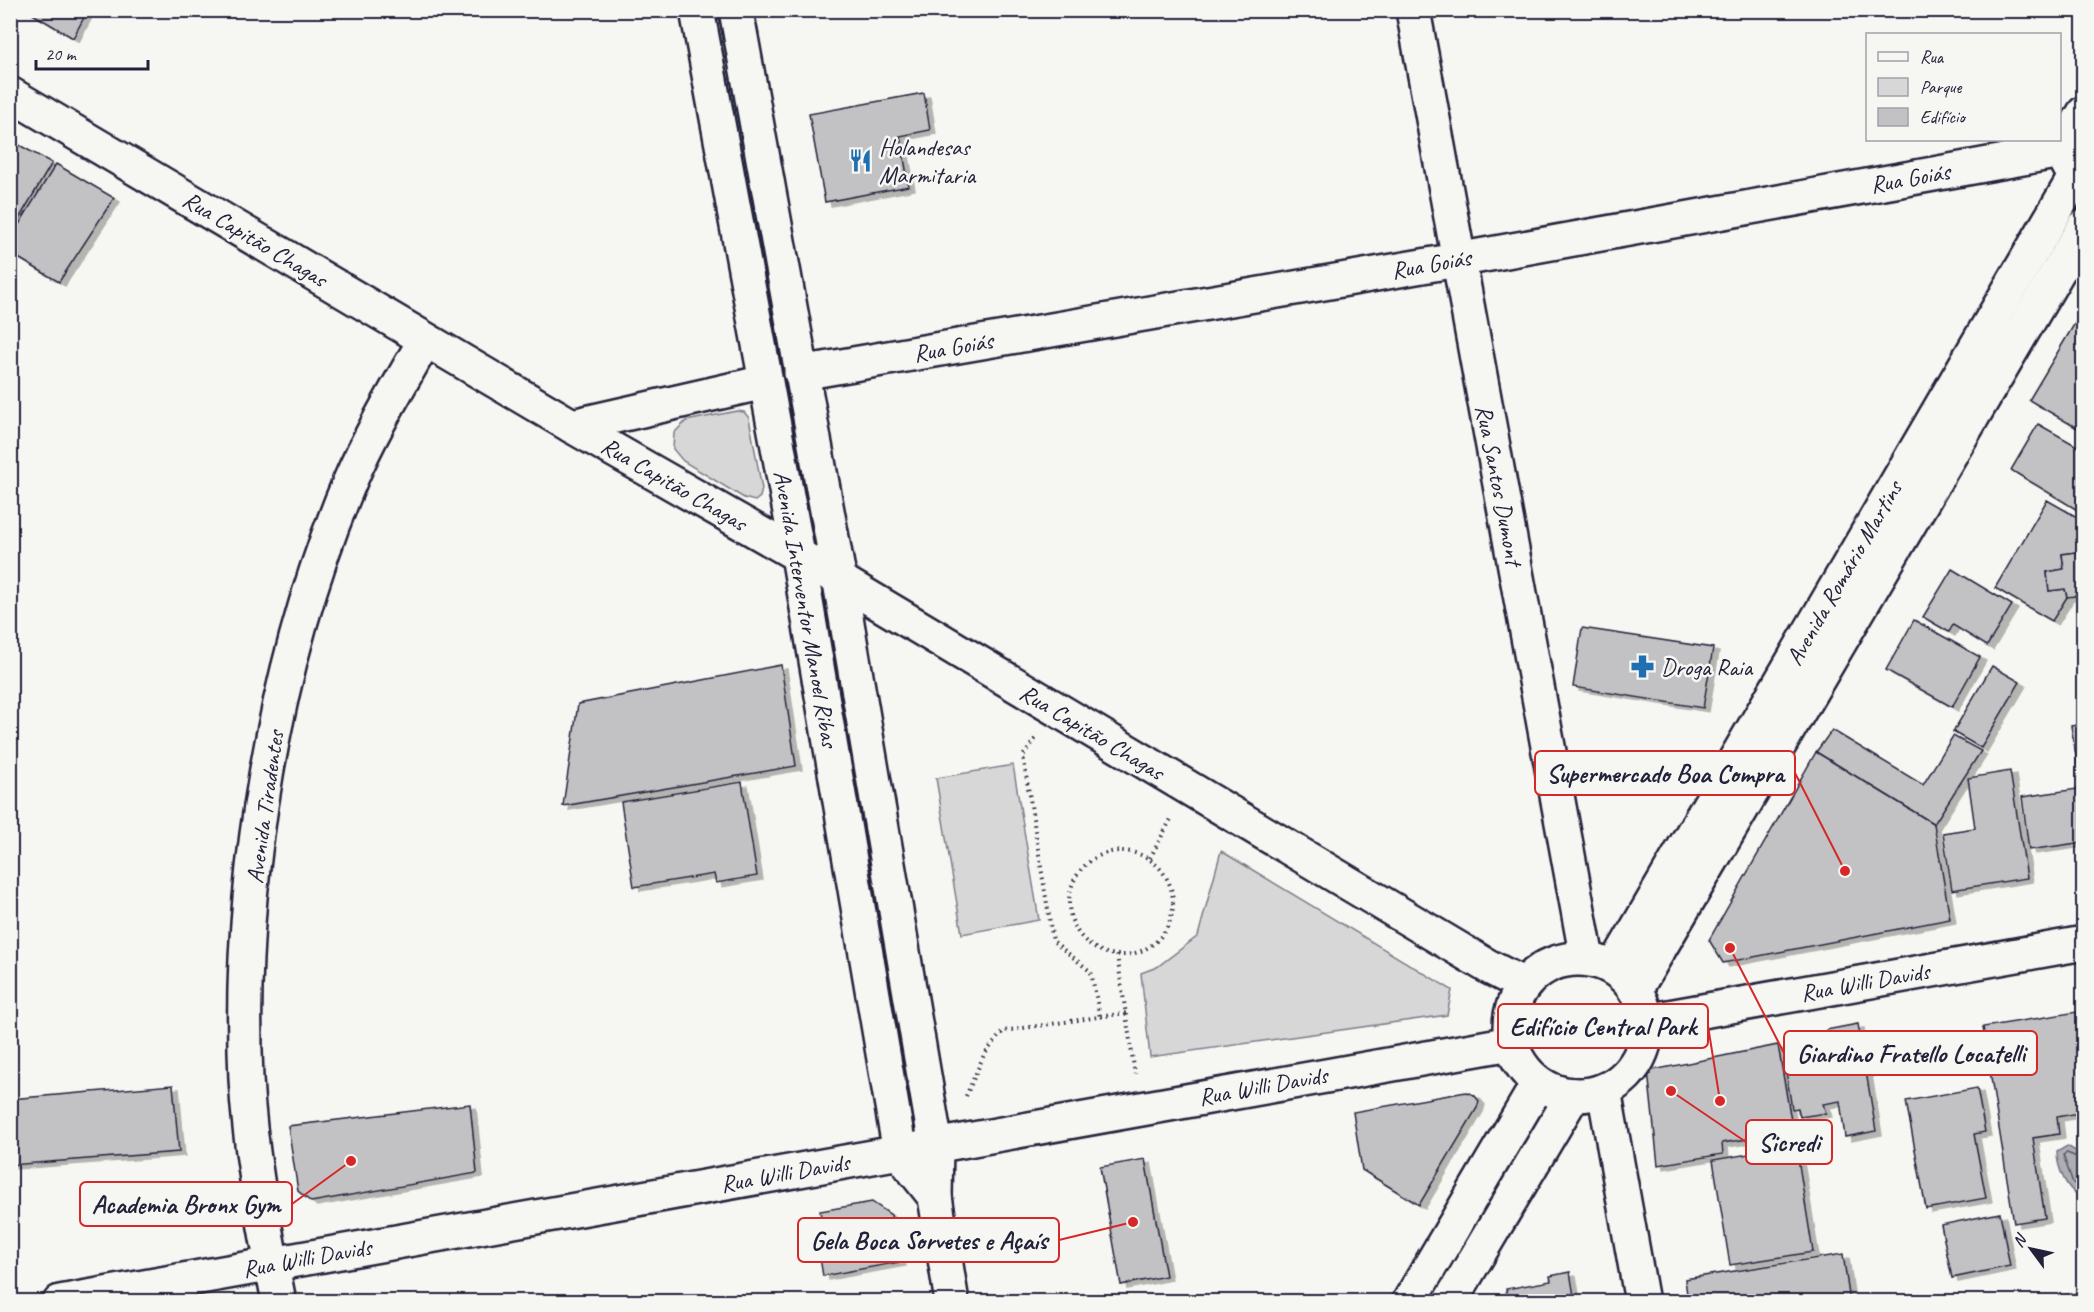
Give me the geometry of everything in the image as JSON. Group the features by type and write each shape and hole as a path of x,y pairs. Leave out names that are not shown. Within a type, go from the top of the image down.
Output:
{"street":[{"name":"Avenida Interventor Manoel Ribas","path":"697,10 798,555 900,1153 935,1197"},
{"name":"Avenida Interventor Manoel Ribas","path":"736,10 840,582 936,1146 935,1197 952,1302"},
{"name":"Rua Santos Dumont","path":"1413,10 1457,260 1612,972"},
{"name":"Rua Capitão Chagas","path":"10,94 572,426 798,555 1489,967 1524,985"},
{"name":"Avenida Romário Martins","path":"1612,972 2073,170 2084,113"},
{"name":"Rua Goiás","path":"801,373 1457,260 2073,170"},
{"name":"Avenida Romário Martins","path":"1612,972 2084,227"},
{"name":"Avenida Tiradentes","path":"279,1302 255,1168 246,1068 245,998 250,914 266,780 290,662 314,578 350,480 382,414 425,340"},
{"path":"572,426 765,382"},
{"name":"Rua Willi Davids","path":"1646,1021 2084,943"},
{"path":"1569,958 1612,972 1643,1005 1646,1021 1644,1042 1636,1063 1622,1079 1589,1093 1561,1094 1538,1084 1517,1059 1511,1043 1509,1023 1513,1003 1524,985 1536,972 1569,958"},
{"name":"Rua Willi Davids","path":"60,1302 1511,1043"},
{"path":"1409,1302 1538,1084"},
{"path":"1450,1302 1589,1093"},
{"path":"1589,1093 1642,1302"}],"path":[{"path":"1046,741 1037,735 1023,756 1053,941 1091,972 1100,1017"},
{"path":"1150,858 1173,814"},
{"path":"1128,850 1150,858 1167,876 1174,899 1170,923 1155,943 1135,954 1110,955 1089,945 1074,928 1068,906 1072,883 1085,864 1105,852 1128,850"},
{"path":"1117,955 1136,1078"},
{"path":"966,1096 984,1055 1003,1031 1126,1013"},
{"path":"960,1092 972,1101"}],"green space":[{"path":"737,411 744,412 749,418 762,489 760,497 755,501 744,498 683,461 673,449 674,433 686,421"},
{"path":"1013,765 1039,920 962,934 936,778"},
{"path":"1221,851 1452,990 1447,1015 1150,1057 1141,973 1157,967 1198,936"},
{"path":"2083,1292 2083,1301 2028,1301"}],"water":[{"path":"2067,1146 2081,1154 2083,1196 2072,1190 2061,1172 2057,1152"}],"building":[{"path":"26,10 88,10 73,38"},
{"name":"Holandesas Marmitaria","path":"924,93 930,130 900,136 909,186 825,202 809,114"},
{"path":"10,140 52,163 10,234"},
{"path":"56,164 114,198 59,282 10,253 10,239"},
{"path":"2084,308 2084,432 2029,400"},
{"path":"2038,424 2084,450 2084,514 2011,470"},
{"path":"2047,500 2084,521 2084,551 2062,554 2064,569 2047,572 2049,591 2065,589 2067,597 2052,621 1995,588"},
{"path":"2084,551 2084,595 2067,597 2065,589 2049,591 2047,572 2064,569 2062,554"},
{"path":"1952,569 2012,605 1987,646 1953,625 1949,632 1923,617"},
{"path":"1914,620 1980,657 1952,707 1886,670"},
{"name":"Droga Raia","path":"1582,628 1713,648 1703,708 1573,687"},
{"path":"781,665 796,766 563,806 578,704"},
{"path":"1992,666 2020,682 1981,748 1953,732"},
{"path":"2084,724 2084,767 2078,768 2071,726"},
{"path":"1832,730 1923,785 1953,736 1981,751 1934,824 1816,752"},
{"path":"1816,752 1934,824 1950,919 1723,963 1709,940"},
{"path":"2010,771 2027,878 1952,890 1943,833 1975,828 1968,778"},
{"path":"742,782 757,876 716,883 714,874 634,887 621,802"},
{"path":"2084,788 2084,842 2029,850 2022,797"},
{"path":"2077,1012 2079,1025 2084,1024 2084,1112 2057,1117 2059,1134 2033,1138 2045,1218 2014,1223 1983,1027"},
{"path":"1858,1024 1876,1131 1845,1137 1840,1101 1823,1104 1826,1113 1800,1117 1798,1108 1792,1109 1785,1065 1830,1057 1826,1030"},
{"path":"1778,1045 1793,1132 1722,1143 1723,1154 1658,1165 1648,1071"},
{"path":"173,1085 179,1152 10,1165 10,1099"},
{"path":"1977,1088 1985,1132 1974,1134 1986,1198 1926,1209 1906,1101"},
{"path":"1466,1092 1474,1095 1479,1101 1477,1108 1419,1205 1362,1170 1353,1112"},
{"path":"470,1104 477,1173 311,1202 298,1191 288,1126"},
{"path":"1796,1146 1813,1252 1730,1265 1713,1160"},
{"path":"1145,1159 1166,1276 1121,1285 1100,1167"},
{"path":"872,1202 891,1215 900,1262 823,1276 819,1252 826,1251 820,1211"},
{"path":"2000,1213 2010,1266 1952,1278 1941,1225"},
{"path":"1843,1254 1850,1302 1688,1302 1685,1279"},
{"path":"1570,1272 1575,1302 1508,1302 1506,1289 1551,1281 1550,1276"}],"place":[{"name":"Holandesas Marmitaria","path":"861,161"},
{"name":"Droga Raia","path":"1643,667"},
{"name":"Supermercado Boa Compra","path":"1845,871"},
{"name":"Giardino Fratello Locatelli","path":"1730,948"},
{"name":"Sicredi","path":"1671,1091"},
{"name":"Edifício Central Park","path":"1720,1101"},
{"name":"Academia Bronx Gym","path":"351,1161"},
{"name":"Gela Boca Sorvetes e Açaís","path":"1133,1222"}]}
